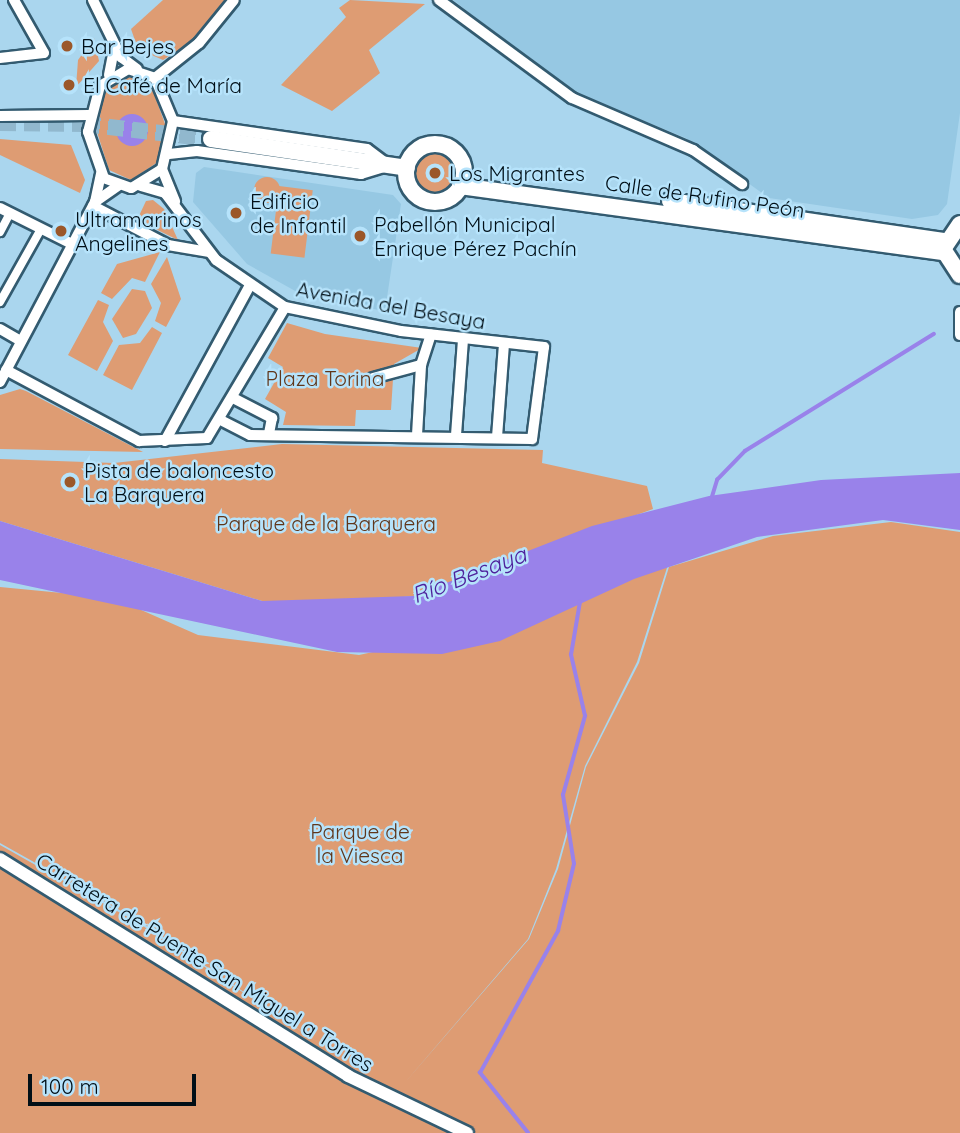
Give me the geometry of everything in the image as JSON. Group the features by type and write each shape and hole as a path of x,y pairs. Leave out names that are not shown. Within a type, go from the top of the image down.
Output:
{"main road":[{"path":"211,139 407,168"},
{"path":"433,144 451,149 462,178 443,200 426,200 409,185 407,168 416,151 433,144"},
{"name":"Calle de Rufino Peón","path":"462,178 944,247"},
{"path":"960,224 944,247 960,275"}],"street":[{"path":"0,58 44,53 14,0"},
{"path":"93,0 115,45 138,69 155,78 173,121 169,154 162,169 141,186"},
{"path":"155,78 199,43 234,0"},
{"path":"439,0 572,98 693,150 742,184"},
{"path":"115,45 109,75 89,115 90,147 101,174 118,186 141,186 174,201"},
{"path":"109,75 138,69"},
{"path":"0,116 89,115"},
{"path":"173,121 367,149 389,165"},
{"path":"169,154 197,151 361,174 389,165"},
{"path":"162,169 174,201"},
{"path":"0,382 94,204 101,174"},
{"path":"94,204 118,186"},
{"name":"Avenida del Besaya","path":"174,201 209,252 249,287 285,307 431,335 544,347 532,439 497,437"},
{"path":"94,204 168,245 209,252"},
{"path":"0,232 5,211 72,244"},
{"path":"0,302 41,229"},
{"path":"165,441 249,287"},
{"path":"6,370 139,441 207,438 223,421 285,307"},
{"path":"960,312 960,335"},
{"path":"0,329 21,341"},
{"path":"417,435 421,365 431,335"},
{"path":"456,435 463,339"},
{"path":"223,421 250,435 269,433 497,437 504,343"},
{"path":"373,378 421,365"},
{"path":"235,399 272,418 269,433"},
{"name":"Carretera de Puente San Miguel a Torres","path":"0,859 338,1070 467,1133"}],"shaded area":[{"path":"453,0 960,0 960,113 947,204 938,215 912,219 769,198 686,138 573,92"},
{"path":"204,167 393,195 401,204 385,311 306,297 247,264 193,202 196,173"}],"green space":[{"path":"163,0 225,0 190,43 163,60 138,49 131,29"},
{"path":"350,0 425,4 369,50 380,73 332,111 281,85 346,17 339,8"},
{"path":"94,38 99,61 76,87 78,60"},
{"path":"126,76 151,85 165,124 158,162 131,180 109,170 97,132 104,94"},
{"path":"0,139 71,145 85,180 80,193 0,155"},
{"path":"434,152 442,153 448,158 453,164 453,180 448,186 442,191 434,192 426,191 420,186 415,180 414,172 415,164 420,158 426,153"},
{"path":"267,177 276,181 280,190 276,199 267,203 258,199 254,190 258,181"},
{"path":"279,186 313,190 304,258 271,253"},
{"path":"153,200 164,209 178,240 137,220 146,201"},
{"path":"160,252 145,282 132,278 112,299 101,293 117,264"},
{"path":"167,257 181,299 166,327 155,321 161,303 151,284"},
{"path":"132,289 145,291 152,308 136,334 123,338 112,319"},
{"path":"98,300 109,305 103,322 113,341 97,371 68,355"},
{"name":"Plaza Torina","path":"287,323 325,334 422,348 394,364 391,410 356,410 355,426 283,425 286,412 265,399 283,367 268,358"},
{"path":"152,327 162,333 132,390 103,375 119,345 140,343"},
{"path":"20,389 143,452 0,449 0,395"},
{"name":"Parque de la Barquera","path":"282,444 543,450 542,463 647,486 653,509 413,596 354,602 262,601 0,521 0,459 114,463"},
{"name":"Parque de la Viesca","path":"891,522 960,532 960,1133 0,1133 0,845 140,924 319,1043 141,922 0,843 0,587 114,598 198,635 359,655 419,642 672,552 637,662 585,766 556,869 528,939 402,1086 529,939 558,869 586,767 639,663 669,567 773,536"}],"water":[{"path":"132,114 144,118 148,130 144,142 132,146 120,142 116,130 120,118"},
{"name":"Río Besaya","path":"960,473 960,530 883,520 757,537 634,579 500,641 442,654 337,652 0,580 0,521 262,601 413,596 592,526 709,496 821,480"}],"waterway":[{"path":"711,500 717,480 745,451 934,334"},
{"path":"528,1133 480,1073 558,931 574,864 563,795 585,716 571,655 580,602"}],"tunnel":[{"path":"0,123 84,124 211,139"}],"place":[{"name":"Bar Bejes","path":"67,46"},
{"name":"El Café de María","path":"69,85"},
{"name":"Los Migrantes","path":"435,173"},
{"name":"Edificio de Infantil","path":"236,213"},
{"name":"Ultramarinos Angelines","path":"61,231"},
{"name":"Pabellón Municipal Enrique Pérez Pachín","path":"360,236"},
{"name":"Pista de baloncesto La Barquera","path":"70,482"}]}
